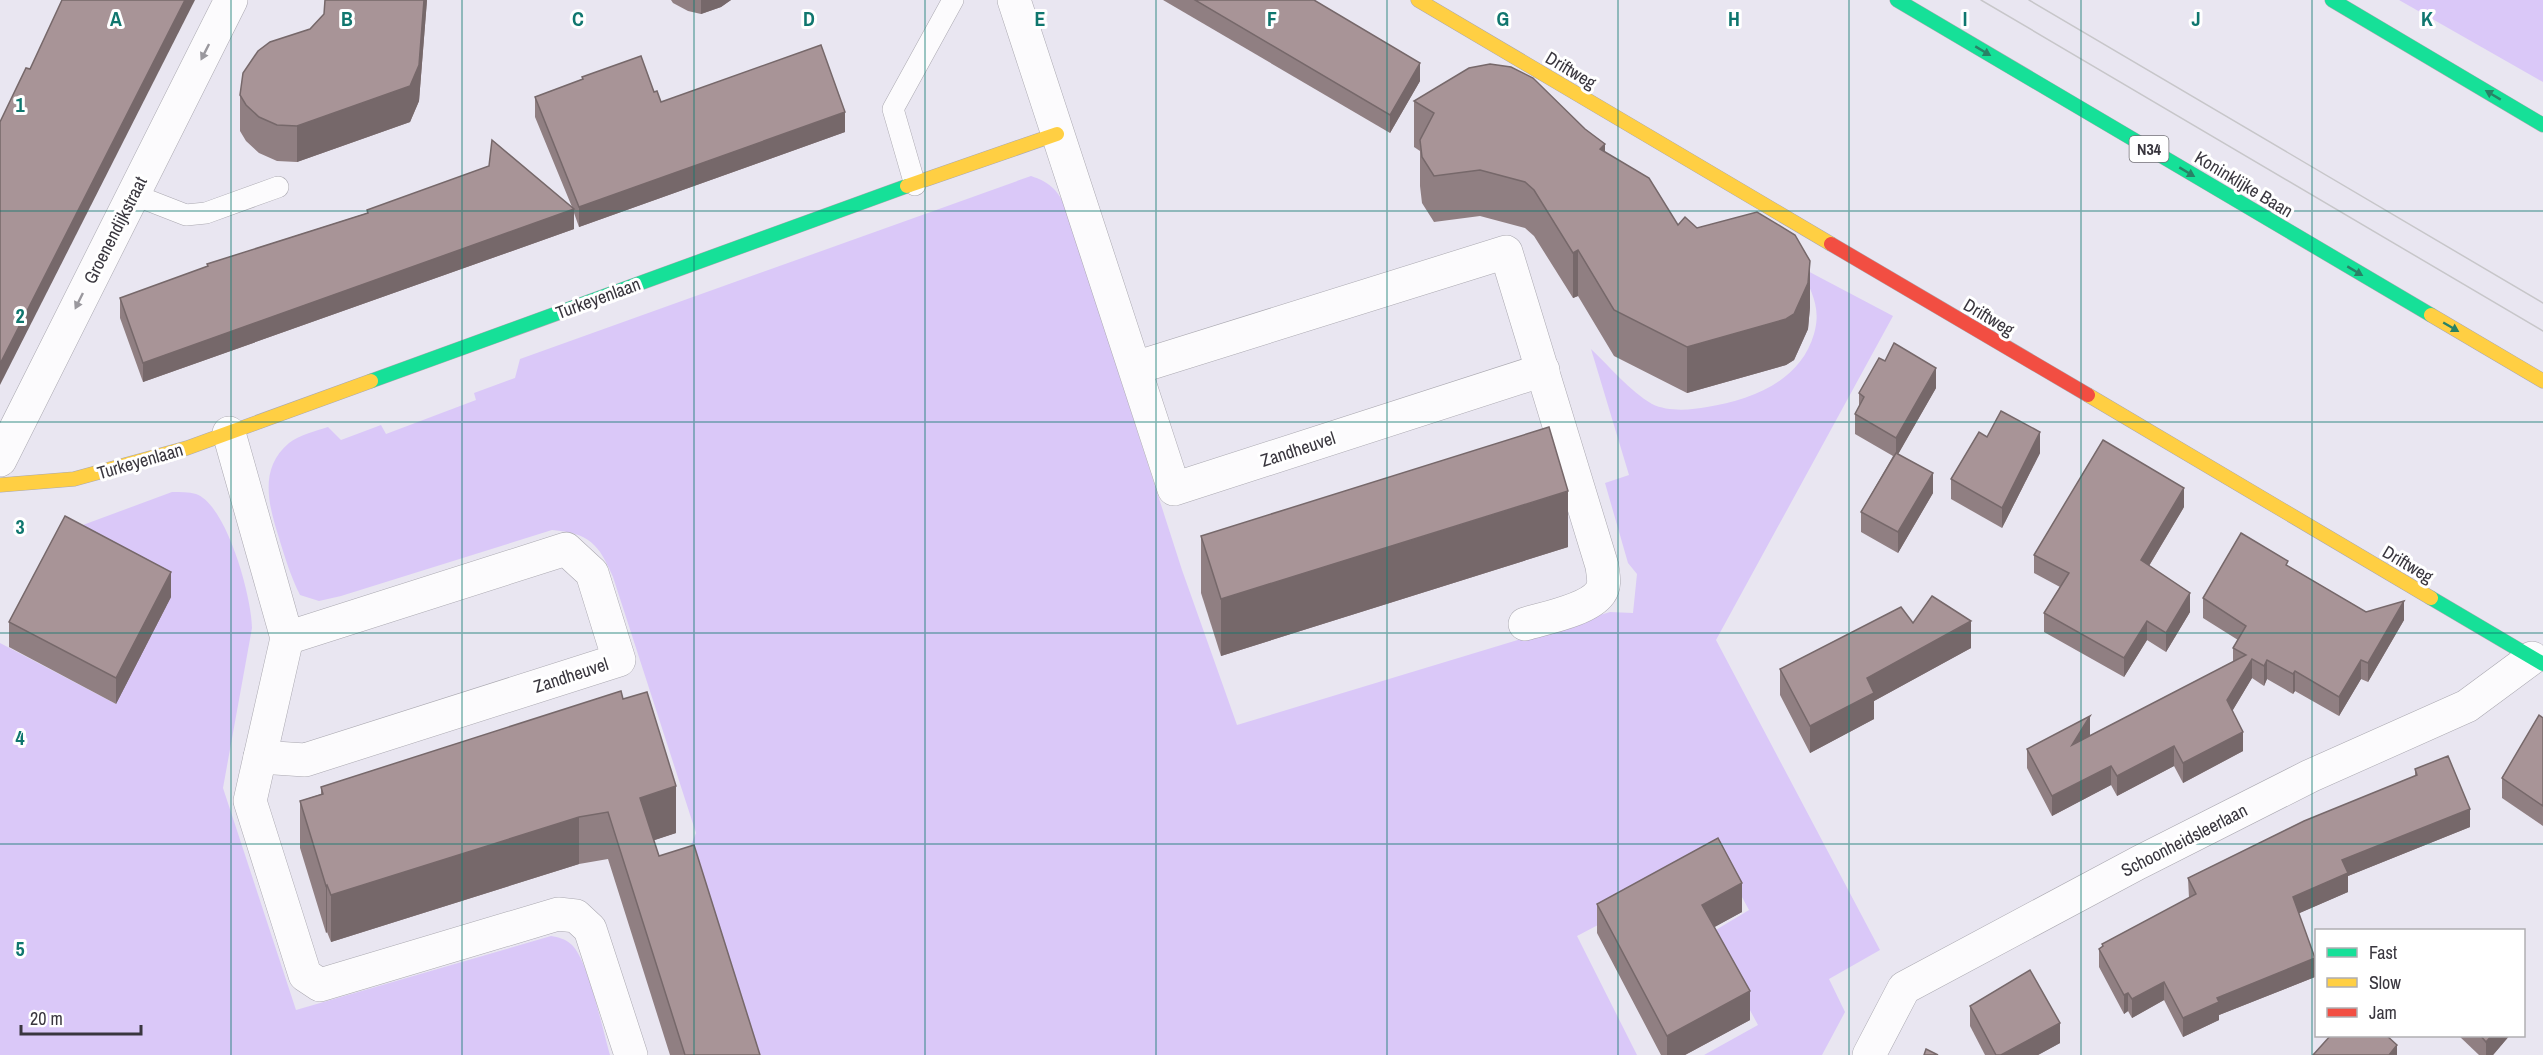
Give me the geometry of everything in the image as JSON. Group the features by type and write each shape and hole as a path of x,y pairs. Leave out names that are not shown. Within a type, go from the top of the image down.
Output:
{"street":[{"name":"Groenendijkstraat","path":"0,460 231,0"},
{"path":"1014,0 1057,134"},
{"name":"Driftweg","path":"1418,0 2537,661"},
{"name":"Koninklijke Baan","path":"1897,0 2543,381"},
{"path":"2332,0 2543,125"},
{"name":"Turkeyenlaan","path":"0,485 74,479 229,434 831,213 1057,134"},
{"name":"Zandheuvel","path":"1057,134 1174,489 1543,370"},
{"path":"1135,368 1506,252 1599,555 1605,582 1602,592 1592,601 1526,624"},
{"path":"229,434 287,638 250,801 305,975 320,986 558,915 576,916 590,929 631,1055"},
{"name":"Zandheuvel","path":"260,758 305,760 619,660 592,573 566,549 287,638"},
{"name":"Schoonheidsleerlaan","path":"1869,1055 1904,988 2138,862 2310,776 2467,706 2537,661"}],"lane":[{"path":"915,185 893,109 952,0"},
{"path":"132,194 186,215 206,213 278,187"}],"shaded area":[{"path":"2399,0 2543,0 2543,82"},
{"path":"1031,176 1052,187 1065,206 1182,570 1237,725 1610,612 1633,613 1637,574 1628,563 1605,483 1629,475 1591,349 1628,386 1652,404 1679,410 1694,409 1724,404 1756,393 1772,386 1798,365 1814,334 1817,315 1802,268 1893,316 1716,640 1880,950 1829,979 1845,1012 1822,1055 1704,1055 1758,1025 1709,934 1749,910 1722,860 1577,936 1637,1055 746,1055 685,859 696,833 613,577 597,548 584,537 552,530 341,596 319,601 300,595 275,526 269,488 273,464 279,453 293,440 328,427 341,440 381,425 386,434 476,400 474,393 515,378 520,359"},
{"path":"172,492 196,494 207,502 218,515 236,554 248,596 252,628 223,788 296,1010 551,936 572,945 584,965 610,1055 0,1055 0,643 116,704 64,532"}],"building":[{"path":"62,0 185,0 0,364 0,122 26,68 30,69"},
{"path":"325,0 424,0 419,65 410,86 297,126 277,125 259,117 246,105 240,95 243,73 258,51 270,42 310,29 324,14"},
{"path":"1195,0 1314,0 1420,63 1390,115"},
{"path":"821,45 845,112 579,207 535,97 641,56 654,92 657,91 661,102"},
{"path":"1490,64 1511,67 1533,78 1585,129 1605,144 1600,149 1649,178 1678,225 1685,217 1697,228 1757,212 1795,235 1810,261 1808,283 1794,314 1786,319 1687,347 1614,310 1578,250 1573,253 1534,190 1525,182 1480,170 1434,176 1422,157 1420,140 1434,113 1414,101 1469,68"},
{"path":"492,140 574,209 143,363 120,298 208,266 207,264 368,213 367,210 489,166"},
{"path":"1894,343 1936,368 1896,438 1855,414 1864,397 1859,393 1879,358 1885,361"},
{"path":"2001,411 2040,432 2002,508 1951,479 1979,432 1987,437"},
{"path":"1549,427 1568,491 1221,599 1201,536"},
{"path":"2103,440 2184,488 2141,560 2190,593 2166,633 2147,621 2124,658 2044,613 2069,573 2034,555"},
{"path":"1896,453 1933,473 1898,532 1861,512"},
{"path":"65,516 171,572 116,678 9,622"},
{"path":"2241,533 2288,561 2286,565 2366,612 2404,601 2368,663 2361,660 2339,697 2295,671 2293,674 2267,660 2264,666 2252,659 2227,700 2243,732 2183,763 2174,746 2117,776 2111,766 2052,796 2027,749 2090,716 2072,745 2246,655 2233,648 2246,626 2203,598"},
{"path":"1932,596 1971,621 1867,678 1874,693 1810,726 1780,669 1901,607 1913,623"},
{"path":"621,691 623,699 647,692 676,786 640,798 659,856 694,845 760,1055 685,1055 608,812 579,817 331,895 326,886 300,801 323,794 321,787"},
{"path":"2539,715 2543,718 2543,806 2502,778"},
{"path":"2448,756 2470,809 2342,860 2348,873 2293,897 2315,958 2217,998 2219,1002 2183,1018 2164,982 2132,999 2128,993 2124,995 2099,949 2103,946 2102,944 2196,894 2188,878 2304,821 2417,775 2415,769"},
{"path":"1718,838 1742,883 1702,905 1750,991 1667,1036 1597,904"},
{"path":"2030,970 2060,1023 2001,1055 1996,1055 1970,1006"},
{"path":"2329,1037 2388,1037 2397,1045 2389,1055 2313,1055"},
{"path":"1926,1049 1938,1055 1924,1055"}],"tram line":[{"path":"1981,0 2543,331"},
{"path":"2029,0 2543,303"}],"traffic: fast":[{"path":"1897,0 2431,315"},
{"path":"2332,0 2543,125"},
{"path":"371,381 907,186"},
{"path":"2431,598 2543,664"}],"traffic: slow":[{"path":"1418,0 1831,244"},
{"path":"907,186 1057,134"},
{"path":"2431,315 2543,381"},
{"path":"0,485 74,479 187,448 371,381"},
{"path":"2088,395 2431,598"}],"traffic: jam":[{"path":"1831,244 2088,395"}]}
